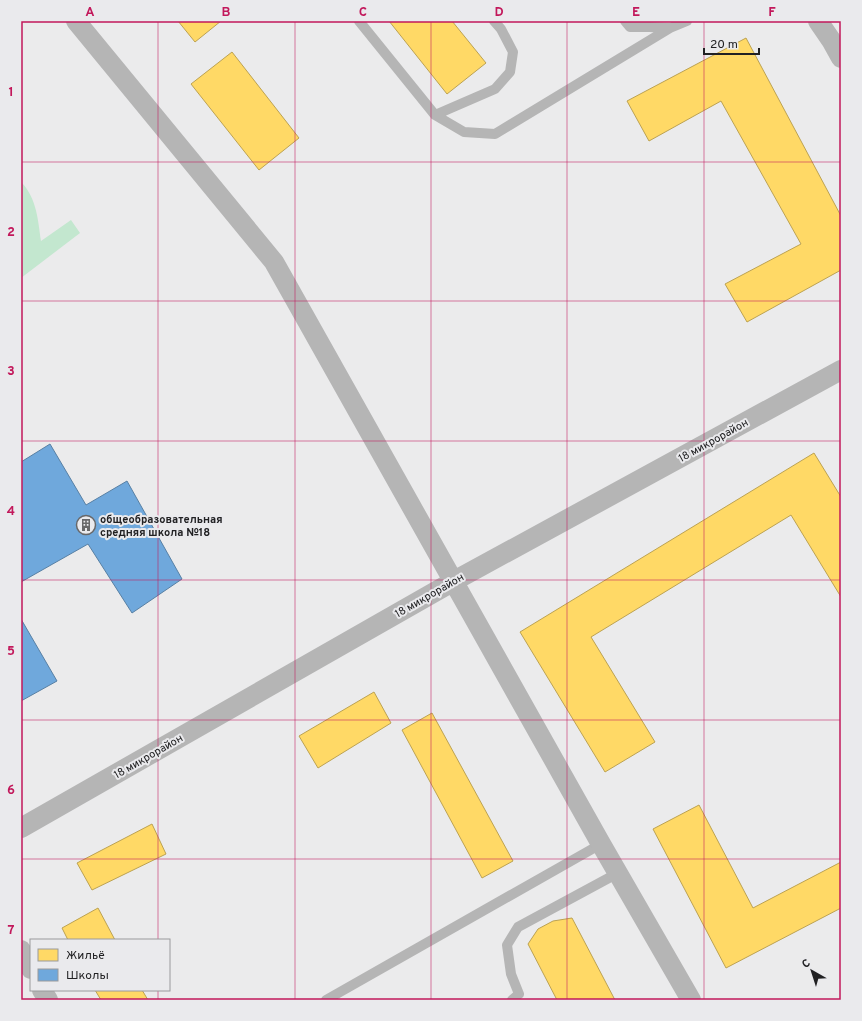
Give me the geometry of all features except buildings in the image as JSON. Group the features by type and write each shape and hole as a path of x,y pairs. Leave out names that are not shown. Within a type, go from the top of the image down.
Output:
{"street":[{"path":"76,21 274,262 601,844 691,1000"},
{"path":"818,21 841,58"},
{"name":"18 микрорайон","path":"21,828 454,581 841,370"},
{"path":"21,950 30,967"},
{"path":"43,991 48,1000"}],"lane":[{"path":"359,21 435,115 464,132 495,134 670,28 686,21"},
{"path":"435,115 495,89 510,72 513,52 501,29 494,21"},
{"path":"625,21 630,27 670,28"},
{"path":"326,1000 601,844"},
{"path":"512,1000 519,994 511,974 507,945 518,927 618,873"}],"green space":[{"path":"21,182 34,202 41,241 71,220 80,233 21,278"}],"place":[{"name":"общеобразовательная средняя школа №18","path":"86,525"}]}
